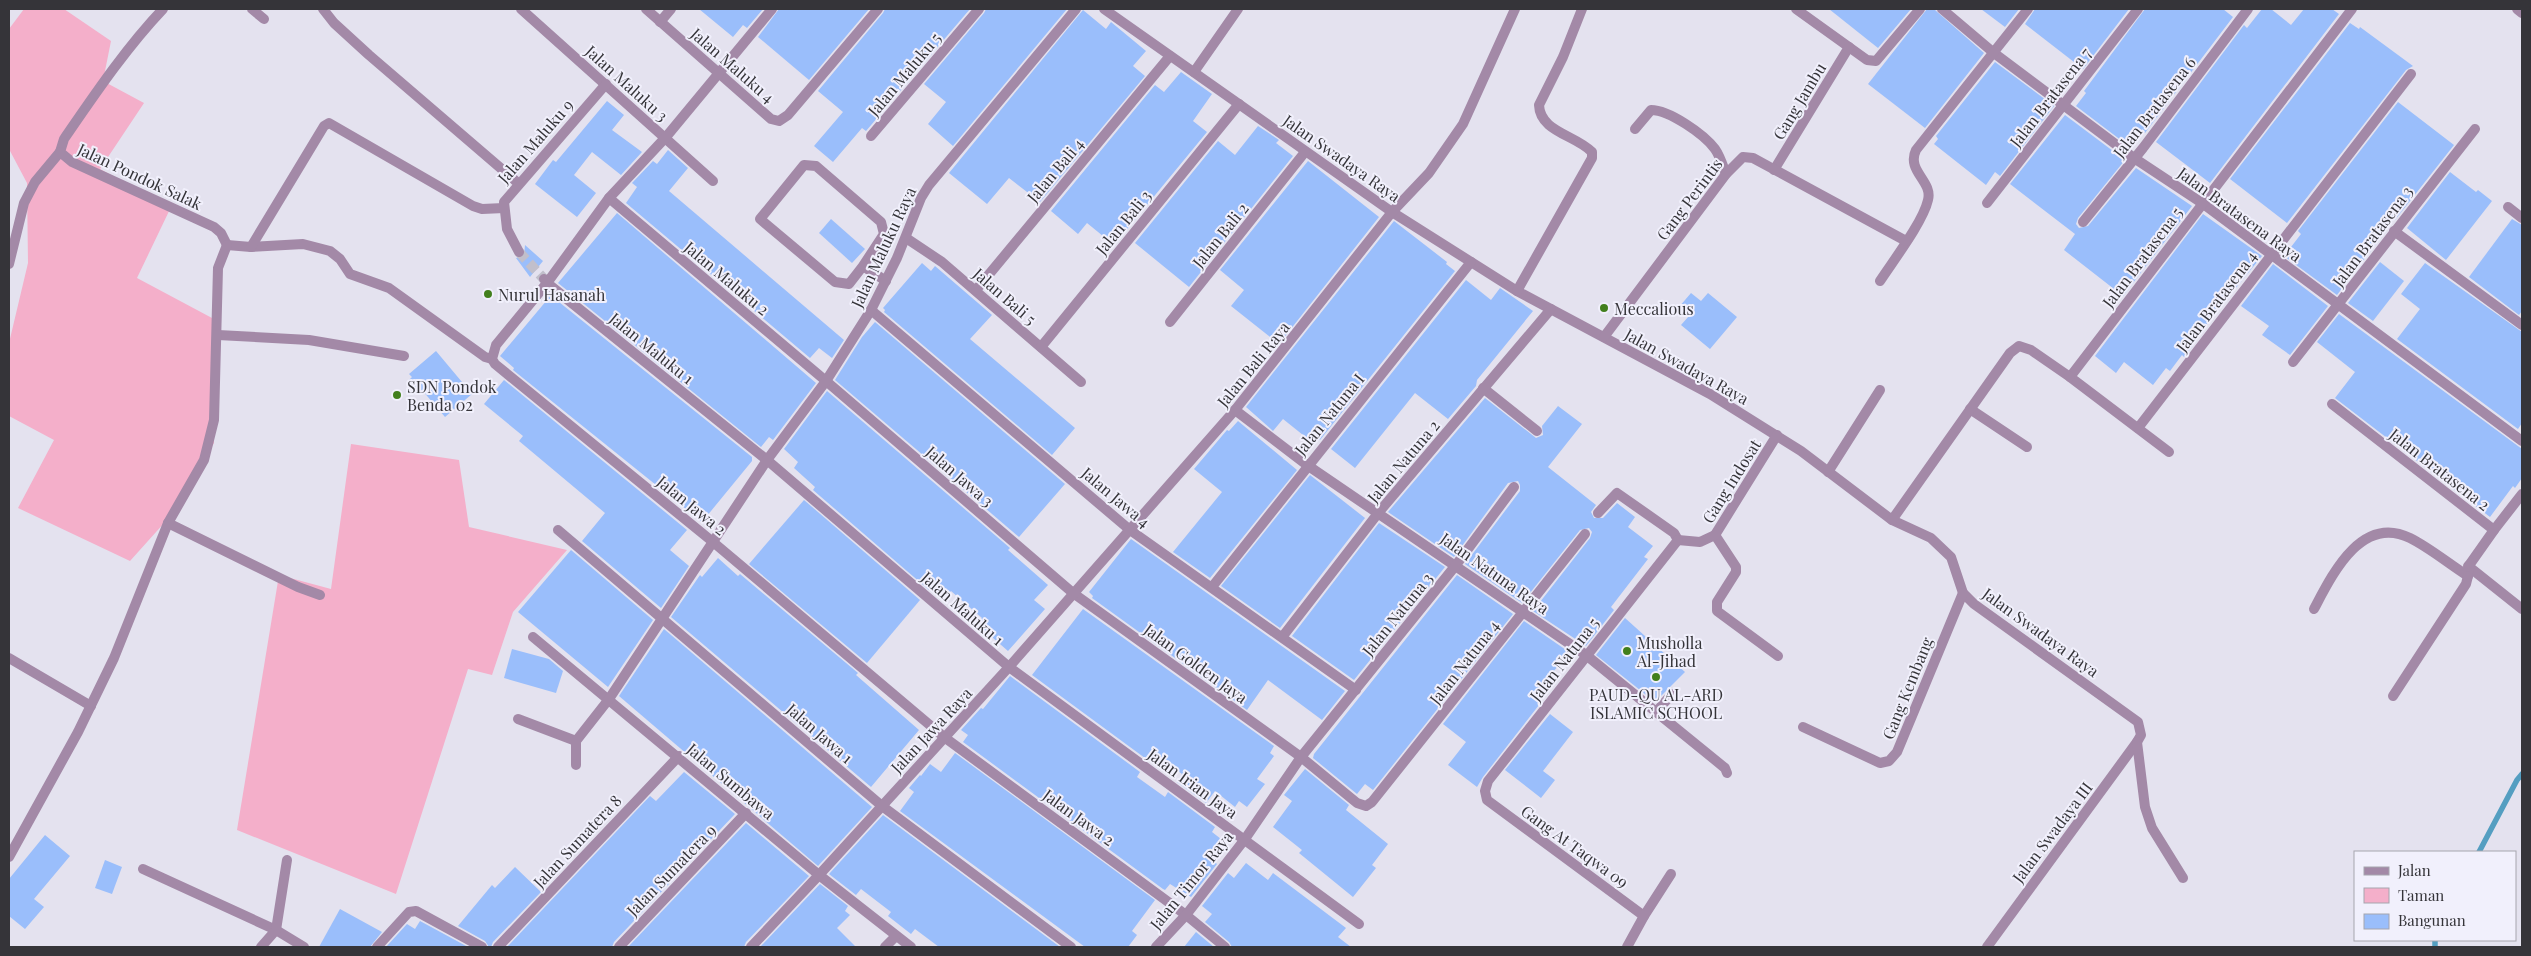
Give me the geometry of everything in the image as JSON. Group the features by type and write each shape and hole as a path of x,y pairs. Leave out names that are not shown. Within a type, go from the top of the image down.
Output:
{"street":[{"name":"Jalan Pondok Salak","path":"164,9 142,32 116,65 64,139 60,152 72,162 214,227 222,233 227,245"},
{"path":"252,9 264,19"},
{"path":"323,9 334,23 362,48 518,183"},
{"name":"Jalan Maluku 3","path":"521,9 713,181"},
{"name":"Jalan Maluku 4","path":"646,9 771,119 779,121 788,115 878,9"},
{"path":"660,22 671,9"},
{"path":"492,359 496,345 609,198 666,137 772,9"},
{"name":"Jalan Maluku 5","path":"871,136 979,9"},
{"name":"Jalan Maluku Raya","path":"767,460 826,381 871,310 906,238 920,198 929,184 1076,9"},
{"name":"Jalan Swadaya Raya","path":"1104,9 1392,212 1517,291 1710,394 1777,435 1892,520 1931,538 1951,557 1963,593 1974,604 2133,717 2138,722 2139,739"},
{"path":"1194,72 1238,9"},
{"path":"1392,212 1429,173 1463,124 1515,9"},
{"path":"1517,291 1592,158 1592,152 1587,147 1549,125 1539,113 1539,105 1563,57 1582,9"},
{"path":"1796,9 1867,60 1876,61 1920,9"},
{"name":"Jalan Bratasena Raya","path":"1942,9 1994,53 2134,158 2202,202 2522,441"},
{"path":"1880,281 1906,241 1929,199 1928,191 1914,167 1913,157 2028,9"},
{"name":"Jalan Bratasena 7","path":"1987,203 2138,9"},
{"name":"Jalan Bratasena 6","path":"2082,222 2134,158 2248,9"},
{"name":"Jalan Bratasena 5","path":"2070,376 2352,9"},
{"path":"2517,9 2522,13"},
{"name":"Gang Jambu","path":"1774,170 1849,47"},
{"name":"Jalan Bali 4","path":"976,290 1170,56"},
{"name":"Jalan Bratasena 4","path":"2138,428 2411,74"},
{"name":"Jalan Maluku 9","path":"519,252 508,229 504,208 508,195 606,84"},
{"name":"Jalan Bali 3","path":"1040,347 1238,104"},
{"path":"1635,128 1651,110 1669,116 1696,131 1707,140 1716,150 1726,174"},
{"path":"251,247 324,126 329,123 466,203 482,209 504,208"},
{"name":"Jalan Bratasena 3","path":"2293,362 2394,230 2475,129"},
{"path":"9,264 24,203 34,182 60,152"},
{"name":"Jalan Bali 2","path":"1170,322 1305,152"},
{"name":"Gang Perintis","path":"1604,337 1726,174 1743,157 1753,158 1906,241"},
{"path":"804,165 816,166 881,222 884,234 863,266 849,284 835,282 760,218 804,165"},
{"name":"Jalan Maluku 2","path":"609,198 826,381"},
{"path":"2508,207 2522,218"},
{"name":"Jalan Bali Raya","path":"1130,530 1235,410 1392,212"},
{"path":"2394,230 2522,325"},
{"name":"Jalan Bali 5","path":"906,238 934,256 976,290 1081,382"},
{"name":"Jalan Jawa 2","path":"227,245 251,247 303,244 330,251 340,259 350,274 389,288 485,357 492,359 495,364 714,542 944,737 1186,915 1225,947"},
{"path":"9,857 91,706 114,658 168,523 204,460 214,420 218,335 218,268 227,245"},
{"name":"Jalan Natuna I","path":"1212,588 1307,465 1471,262"},
{"path":"863,266 886,281"},
{"name":"Jalan Maluku 1","path":"546,281 767,460 1009,667"},
{"name":"Jalan Natuna 2","path":"1283,636 1379,512 1551,309"},
{"name":"Jalan Jawa 4","path":"871,310 1130,530 1283,636 1356,690"},
{"path":"218,335 309,340 404,356"},
{"path":"1892,520 2010,353 2019,346 2031,350 2070,376 2170,452"},
{"name":"Jalan Jawa 3","path":"826,381 1074,593"},
{"path":"1483,388 1537,431"},
{"path":"1828,472 1880,390"},
{"name":"Jalan Bratasena 2","path":"2332,404 2494,530 2522,494"},
{"path":"1970,409 2027,446"},
{"name":"Jalan Natuna Raya","path":"1235,410 1307,465 1456,564 1586,655 1725,768 1726,773"},
{"name":"Gang Indosat","path":"1678,540 1700,542 1715,535 1777,435"},
{"path":"576,765 576,741 609,699 767,460"},
{"name":"Jalan Natuna 3","path":"1301,757 1456,564 1514,487"},
{"path":"1598,513 1614,494 1619,494 1674,533 1678,540"},
{"path":"168,523 298,587 320,595"},
{"name":"Jalan Jawa 1","path":"558,530 882,806 1071,947"},
{"name":"Jalan Jawa Raya","path":"751,947 820,875 1009,667 1130,530"},
{"path":"2393,696 2466,584 2468,571 2494,530"},
{"path":"2314,609 2334,570 2361,541 2385,533 2410,538 2468,571 2522,609"},
{"name":"Jalan Natuna 4","path":"1366,806 1372,802 1585,534"},
{"path":"1715,535 1736,567 1736,572 1717,602 1717,611 1778,656"},
{"name":"Jalan Natuna 5","path":"1487,800 1485,791 1488,781 1678,540"},
{"name":"Jalan Golden Jaya","path":"1074,593 1301,757 1358,803 1366,806"},
{"name":"Gang Kembang","path":"1803,727 1880,763 1889,761 1897,752 1963,593"},
{"name":"Jalan Sumbawa","path":"533,637 679,756 820,875 911,947"},
{"path":"9,658 91,706"},
{"name":"Jalan Irian Jaya","path":"1009,667 1359,924"},
{"path":"1656,712 1672,694"},
{"path":"518,719 576,741"},
{"path":"2139,739 2145,807 2152,828 2184,878"},
{"name":"Jalan Swadaya III","path":"1986,947 2139,739"},
{"name":"Jalan Sumatera 8","path":"498,947 679,756"},
{"name":"Jalan Timor Raya","path":"1156,947 1186,915 1245,839 1301,757"},
{"name":"Gang At Taqwa 09","path":"1487,800 1644,916"},
{"name":"Jalan Sumatera 9","path":"619,947 746,813"},
{"path":"261,947 276,930 287,860"},
{"path":"143,869 276,930 304,947"},
{"path":"1631,946 1644,916 1671,874"},
{"path":"377,947 409,912 416,910 482,947"},
{"path":"885,947 896,936"}],"green space":[{"path":"24,9 64,9 111,41 103,81 144,103 100,169 171,207 137,278 212,318 214,443 174,512 130,561 18,508 54,440 9,416 9,343 28,263 27,183 9,149 9,29"},
{"path":"351,444 459,460 469,527 567,550 513,612 492,675 468,669 396,894 237,830 279,575 331,589"}],"building":[{"path":"699,9 763,9 747,28 743,25 733,37"},
{"path":"779,9 869,9 809,80 758,37"},
{"path":"885,9 970,9 866,131 862,128 833,162 814,146 843,112 818,91"},
{"path":"986,9 1067,9 953,146 928,124 946,102 924,84"},
{"path":"1829,9 1911,9 1878,48"},
{"path":"1927,9 1935,10 1984,53 1925,128 1868,84"},
{"path":"1981,9 2019,9 2005,27"},
{"path":"2035,9 2129,9 2083,69 2025,24"},
{"path":"2145,9 2223,9 2233,17 2145,133 2138,128 2126,144 2076,106 2086,93 2084,91"},
{"path":"2262,9 2271,9 2291,25 2304,9 2332,9 2339,14 2210,183 2156,142 2244,25 2247,28"},
{"path":"1083,10 1106,29 1111,22 1146,51 1133,66 1145,76 1040,202 1009,178 987,204 949,173"},
{"path":"2350,23 2359,29 2360,27 2413,66 2406,70 2287,223 2230,179"},
{"path":"1995,62 2054,106 2000,176 1995,172 1986,185 1934,144 1938,139 1936,136"},
{"path":"1181,72 1212,94 1193,121 1207,132 1114,245 1087,223 1078,234 1051,211 1155,85 1164,92"},
{"path":"607,101 624,115 612,130 642,152 621,175 592,152 574,175 596,193 577,217 535,184 553,160 556,162"},
{"path":"2398,102 2454,145 2395,220 2394,218 2376,241 2337,295 2284,256 2301,234 2298,231"},
{"path":"2065,115 2125,160 2078,218 2076,224 2079,228 2088,226 2136,168 2192,206 2123,296 2064,250 2075,234 2010,184"},
{"path":"1258,126 1279,140 1276,143 1293,156 1189,287 1135,243 1218,141 1235,155"},
{"path":"668,150 688,168 669,191 844,340 832,358 819,348 810,358 626,203 637,187 632,183 653,161 657,164"},
{"path":"1308,161 1379,217 1279,344 1231,306 1244,290 1220,270"},
{"path":"2450,172 2476,192 2478,190 2492,201 2446,260 2407,228"},
{"path":"617,213 816,383 773,440 769,437 761,447 558,283"},
{"path":"2203,214 2262,256 2191,343 2193,345 2184,357 2182,355 2170,371 2166,368 2153,385 2124,362 2116,373 2095,356"},
{"path":"831,219 865,249 852,263 819,233"},
{"path":"2512,219 2522,225 2522,311 2519,315 2469,277"},
{"path":"1394,221 1447,262 1446,264 1455,271 1320,440 1312,434 1308,439 1283,419 1273,431 1246,407"},
{"path":"525,245 543,261 530,277 516,258 524,256"},
{"path":"2380,262 2404,281 2373,321 2348,303"},
{"path":"922,263 931,271 935,266 992,315 970,339 1075,428 1052,455 884,312 883,308"},
{"path":"2425,263 2522,332 2522,423 2518,429 2397,339 2420,309 2401,294"},
{"path":"2273,264 2328,306 2290,355 2262,335 2269,326 2241,306"},
{"path":"1466,280 1491,300 1500,288 1533,311 1477,380 1476,386 1448,419 1415,393 1355,468 1331,449"},
{"path":"1691,293 1701,301 1708,293 1737,317 1710,349 1681,325 1689,316 1679,307"},
{"path":"549,294 752,457 752,461 702,522 513,370 514,368 500,356 547,300 546,298"},
{"path":"2339,314 2522,449 2522,478 2515,488 2513,486 2490,517 2335,398 2355,372 2317,342"},
{"path":"875,322 1065,484 1019,537 835,380 862,337"},
{"path":"436,351 472,394 445,417 422,390 418,393 408,381 412,377 409,374"},
{"path":"504,380 687,530 670,550 689,566 661,608 582,541 605,513 519,441 523,436 484,404"},
{"path":"827,391 1010,548 1008,550 1048,585 1034,600 1045,609 1008,651 977,624 982,618 951,591 944,599 931,587 929,590 813,490 815,487 794,468 798,462 784,449"},
{"path":"1485,398 1536,438 1543,435 1542,426 1558,406 1582,424 1548,467 1596,505 1591,512 1594,518 1603,518 1617,503 1635,517 1628,527 1653,546 1644,557 1648,559 1611,607 1614,610 1586,646 1533,611 1590,538 1592,532 1589,528 1580,530 1522,603 1465,564 1520,491 1518,481 1508,483 1454,557 1388,512"},
{"path":"1238,421 1297,470 1210,578 1173,552 1222,492 1194,469 1227,430 1229,431"},
{"path":"1310,475 1365,518 1280,628 1221,586"},
{"path":"804,500 920,600 867,663 749,564"},
{"path":"1379,523 1445,567 1354,680 1292,636"},
{"path":"1131,539 1345,691 1322,720 1268,680 1247,710 1092,598 1093,596 1089,592"},
{"path":"571,550 653,620 608,687 518,612"},
{"path":"718,558 738,576 740,574 858,673 856,675 919,730 871,787 671,617 700,575 702,577"},
{"path":"1457,575 1513,614 1373,790 1365,784 1357,794 1313,758 1314,754"},
{"path":"1083,609 1274,746 1270,753 1274,756 1257,779 1265,784 1247,807 1239,801 1235,807 1215,791 1206,803 1177,782 1182,774 1155,753 1149,761 1032,675"},
{"path":"1625,618 1685,672 1655,702 1596,655"},
{"path":"1524,621 1569,652 1550,676 1555,681 1537,704 1539,705 1477,787 1448,765 1466,742 1443,724"},
{"path":"664,629 872,807 818,866 619,696"},
{"path":"512,649 549,659 563,671 556,693 504,678"},
{"path":"1010,676 1140,772 1137,777 1165,797 1168,792 1215,827 1212,832 1221,839 1207,856 1217,864 1191,897 1170,884 1165,890 1163,889 963,742 968,735 961,730 981,708 983,709"},
{"path":"1550,714 1573,732 1543,771 1555,780 1541,798 1505,770"},
{"path":"955,753 1155,900 1132,931 1137,935 1128,947 1085,947 900,811 914,792 909,788 930,764 941,772"},
{"path":"1305,769 1349,805 1346,810 1388,844 1372,865 1376,868 1353,897 1299,853 1302,850 1273,827 1292,801 1284,795"},
{"path":"684,772 735,814 614,942 612,947 507,947 650,796 656,801"},
{"path":"883,815 1060,947 939,947 915,929 911,934 888,916 891,912 861,889 856,895 829,874"},
{"path":"746,823 809,876 746,942 744,947 628,947"},
{"path":"45,835 70,856 34,899 44,907 25,929 9,916 9,879"},
{"path":"105,860 122,867 112,894 95,888"},
{"path":"1246,863 1268,880 1273,873 1346,928 1338,937 1351,947 1232,947 1229,942 1205,922 1212,914 1202,906 1228,873 1234,878"},
{"path":"515,867 541,892 489,947 485,941 458,926 492,885 495,888"},
{"path":"820,884 848,906 845,911 850,915 837,928 856,947 760,947"},
{"path":"340,909 382,932 370,947 319,947"},
{"path":"420,921 468,947 386,947 407,924 415,929"},
{"path":"1196,932 1214,947 1184,947"}],"waterway":[{"path":"2480,851 2522,774"},
{"path":"2435,941 2435,947"}],"tunnel":[{"path":"519,252 544,279"}],"place":[{"name":"Nurul Hasanah","path":"488,294"},
{"name":"Meccalious","path":"1604,308"},
{"name":"SDN Pondok Benda 02","path":"397,395"},
{"name":"Musholla Al-Jihad","path":"1627,651"},
{"name":"PAUD-QU AL-ARD ISLAMIC SCHOOL","path":"1656,677"}]}
